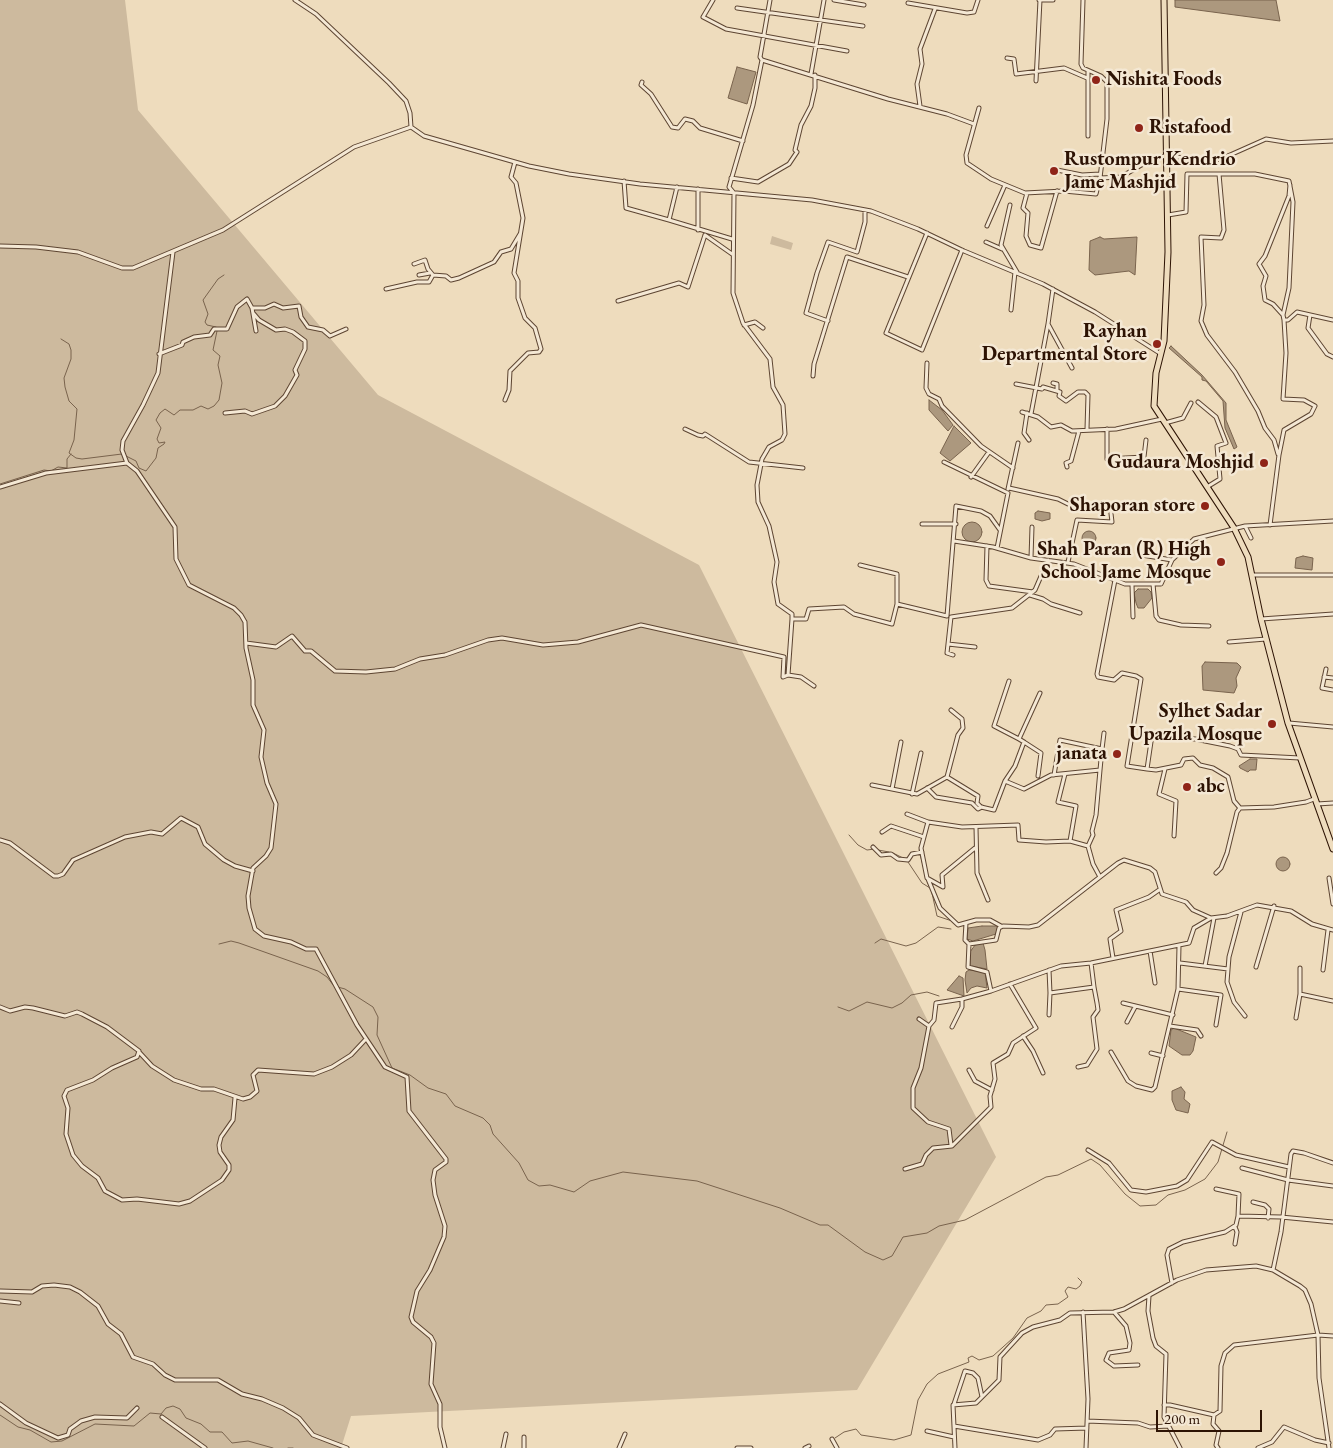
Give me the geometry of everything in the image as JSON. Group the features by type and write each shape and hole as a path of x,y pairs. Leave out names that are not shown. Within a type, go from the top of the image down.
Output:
{"highway":[{"path":"1164,0 1167,155 1164,341 1156,373 1154,406 1234,528 1248,557 1261,619 1288,723 1333,849"}],"street":[{"path":"295,0 316,14 406,101 410,112 411,127"},
{"path":"713,0 703,16 726,29 847,51"},
{"path":"770,0 754,105 729,187 734,194 732,240 733,293 744,325 770,360 774,387 783,405 785,434 782,440 769,448 761,462 757,486 758,502 769,526 775,550 777,562 774,582 778,604 792,614 788,676"},
{"path":"731,178 758,182 789,164 797,152 795,150 801,132 801,125 811,106 815,88 813,75 824,0"},
{"path":"834,0 864,5"},
{"path":"908,2 935,9 972,13 976,10 978,0"},
{"path":"1036,81 1040,0 1053,0"},
{"path":"980,108 966,155 967,163 990,179 1016,192 1057,191 1096,194 1107,119 1107,82 1101,76 1088,71 1081,64 1082,0"},
{"path":"737,8 863,26"},
{"path":"920,106 917,84 922,64 920,49 935,9"},
{"path":"1007,58 1014,58 1016,74 1064,68 1087,78"},
{"path":"762,60 888,99 920,106 974,124"},
{"path":"1088,71 1088,136"},
{"path":"642,82 641,85 652,94 672,127 678,128 685,119 693,121 700,128 743,142"},
{"path":"411,127 424,136 515,162 569,174 734,194 812,200 864,209 927,233 1053,289 1161,352"},
{"path":"0,246 36,247 78,252 128,269 144,265 223,230 349,150 411,127"},
{"path":"1057,170 1082,175 1121,177 1143,164 1167,155 1204,162 1228,156 1266,139 1291,143 1333,141"},
{"path":"504,400 510,390 510,371 528,353 539,352 541,349 535,328 525,318 518,298 518,281 514,272 521,231 522,210 516,183 511,175 515,162"},
{"path":"1167,215 1186,212 1187,174 1255,174 1286,179 1290,185 1293,202 1289,288 1283,315 1286,353 1284,399 1304,400 1315,406 1311,414 1284,430 1278,454 1270,525"},
{"path":"1219,174 1224,230 1221,238 1201,237 1204,305 1201,321 1207,335 1235,372 1258,411 1265,428 1274,440 1278,454"},
{"path":"624,181 626,208 698,230 732,254"},
{"path":"1283,315 1273,304 1265,300 1263,286 1266,276 1259,264 1265,256 1289,196 1290,185"},
{"path":"987,226 1005,186"},
{"path":"669,220 677,187"},
{"path":"698,189 698,230"},
{"path":"1027,193 1023,208 1028,213 1026,236 1030,245 1041,248 1057,191"},
{"path":"1002,249 1010,205"},
{"path":"828,321 807,316 810,296 828,242 857,252 865,222 864,209"},
{"path":"419,275 446,276 451,280 477,271 494,262 501,252 511,249 521,231"},
{"path":"927,233 886,333 922,350 962,250"},
{"path":"705,234 732,240"},
{"path":"618,300 679,283 688,287 705,234"},
{"path":"986,242 1002,249 1016,272 1011,310"},
{"path":"511,249 517,254"},
{"path":"173,252 158,373 123,441 122,450 127,463 143,479 175,527 176,559 185,580 194,588 239,612 244,622 246,643 253,674 253,705 264,730 261,756 267,783 276,804 271,848 253,871 248,900 255,930 264,936 291,942 306,949 316,949 364,1041 389,1070 407,1077 409,1111 446,1162 436,1170 433,1180 435,1195 445,1226 444,1237 430,1270 417,1291 411,1317 413,1322 434,1343 430,1384 440,1404 440,1427 445,1448"},
{"path":"813,376 814,364 847,257 908,277"},
{"path":"386,289 417,282 429,282 432,274 425,260 414,264"},
{"path":"1029,440 1024,433 1037,388 1053,289"},
{"path":"159,354 182,345 183,342 194,337 210,335 214,329 227,329 237,307 247,299 259,320 276,330 284,329 293,332 304,342 305,350 295,370 297,375 285,396 275,406 252,414 245,411 225,412"},
{"path":"253,310 274,304 283,308 299,306 301,317 308,327 323,330 333,336 346,330"},
{"path":"253,310 256,331"},
{"path":"1284,320 1288,320 1297,312 1333,320"},
{"path":"1310,315 1308,328 1327,354 1333,357"},
{"path":"744,325 755,322 763,328"},
{"path":"1048,324 1055,332 1072,368"},
{"path":"927,363 926,388 930,394 939,399 950,415 989,452 1013,468"},
{"path":"1054,383 1057,384 1057,391 1060,392 1059,396 1063,400 1066,401 1080,391 1087,394 1088,429"},
{"path":"1016,384 1057,391"},
{"path":"1198,402 1216,417 1226,443 1217,446 1220,479 1206,487"},
{"path":"1022,412 1051,427 1061,425 1072,431 1107,429 1183,418 1192,403"},
{"path":"685,429 698,435 703,436 705,434 746,461 803,468"},
{"path":"1107,429 1106,459 1144,457 1146,440"},
{"path":"1067,467 1066,462 1071,461 1079,430"},
{"path":"997,548 1018,443"},
{"path":"971,477 989,452"},
{"path":"944,462 971,477 1008,490 1024,490 1058,499 1076,508 1106,503 1110,505 1112,522 1077,520 1068,562"},
{"path":"0,486 46,473 127,463"},
{"path":"953,655 947,653 956,506 964,506 984,512 1000,530"},
{"path":"954,541 997,548 1031,558 1068,562 1132,585 1153,584 1162,583 1166,569 1172,560 1192,540 1245,526 1333,521"},
{"path":"922,524 956,524"},
{"path":"1245,526 1251,538"},
{"path":"1031,558 1032,527"},
{"path":"987,546 986,580 989,586 1031,593 1051,604 1080,613"},
{"path":"1142,555 1172,560"},
{"path":"897,604 949,617 1012,608 1031,593 1048,560"},
{"path":"792,619 806,619 809,609 844,607 860,616 892,624 897,604 898,574 860,565"},
{"path":"1252,575 1333,575"},
{"path":"1115,580 1097,676 1114,680 1122,673 1136,676 1141,680 1127,766 1164,769 1181,766 1184,759 1193,758 1205,768 1222,772 1228,777 1234,801 1240,808"},
{"path":"1153,584 1156,616 1159,620 1181,625 1209,626"},
{"path":"1132,585 1133,617"},
{"path":"1261,619 1333,614"},
{"path":"246,643 276,648 292,636 305,651 311,651 335,671 366,672 395,669 420,659 446,655 495,639 510,639 543,645 571,643 641,625 784,657 783,677 801,677 814,686"},
{"path":"1229,642 1266,639"},
{"path":"948,644 975,646"},
{"path":"1326,669 1322,688 1333,690"},
{"path":"1324,677 1333,678"},
{"path":"1009,681 994,726 1041,752 1038,776"},
{"path":"1019,739 1040,694"},
{"path":"872,785 917,794 947,777 958,736 963,728 962,719 951,710"},
{"path":"1288,723 1333,728"},
{"path":"1100,877 1093,864 1088,846 1096,815 1104,733"},
{"path":"1147,769 1152,735 1195,739 1230,746 1238,749 1241,755 1301,758"},
{"path":"1054,775 1060,740 1102,749"},
{"path":"892,789 901,742"},
{"path":"947,777 978,796 977,803 994,810 1004,781 1015,766 1024,742"},
{"path":"912,794 921,753"},
{"path":"1164,769 1159,793 1176,800 1174,836"},
{"path":"1004,781 1024,789 1054,775 1100,770"},
{"path":"1065,774 1058,802 1076,806 1070,841"},
{"path":"927,788 936,796 972,803 978,809 983,807"},
{"path":"1240,808 1274,807 1316,801 1333,803"},
{"path":"1216,873 1221,868 1227,853 1237,812 1240,808"},
{"path":"907,814 948,827 1018,825 1018,840 1070,841 1088,846"},
{"path":"0,840 10,843 54,876 58,876 63,874 73,860 126,837 151,832 162,834 181,818 198,827 205,844 224,860 235,866 253,871"},
{"path":"928,822 922,852 928,878 940,908 958,925 990,920 1003,926 1029,928 1038,925 1118,863 1128,860 1150,868 1155,872 1159,890 1165,896 1186,902 1193,910 1212,918"},
{"path":"882,832 892,826 924,837"},
{"path":"976,827 977,873 988,900"},
{"path":"873,847 881,855 891,854 898,859 908,860 912,854 922,852"},
{"path":"928,878 943,886 942,875 975,848"},
{"path":"1329,878 1333,904"},
{"path":"1113,958 1110,939 1122,930 1116,910 1149,897 1159,890"},
{"path":"952,1146 949,1129 928,1122 913,1108 913,1088 921,1068 929,1026 934,1020 936,1004 991,991 1061,966 1091,963 1189,944 1194,928 1212,918 1242,911 1257,904 1274,906 1291,912 1312,924 1333,930"},
{"path":"1256,967 1274,906"},
{"path":"1242,911 1228,969 1227,982 1230,996 1245,1016"},
{"path":"1205,966 1212,918"},
{"path":"966,923 965,940 969,944 968,967 987,972 991,991"},
{"path":"969,944 996,940 999,928 1003,926"},
{"path":"1323,970 1328,930"},
{"path":"1111,1052 1128,1081 1136,1086 1152,1090 1155,1087 1178,989 1179,946"},
{"path":"1150,951 1155,983"},
{"path":"1180,962 1228,969"},
{"path":"1078,1067 1087,1065 1097,1049 1093,1017 1098,1010 1091,963"},
{"path":"1296,1018 1300,994 1300,968"},
{"path":"1049,970 1049,1016"},
{"path":"906,1169 922,1164 926,1155 933,1148 952,1146 991,1107 995,1078 994,1063 1008,1054 1013,1043 1036,1028 1010,984"},
{"path":"1050,993 1094,987"},
{"path":"1178,989 1230,996"},
{"path":"1216,1025 1222,996 1220,994"},
{"path":"1300,994 1333,1001"},
{"path":"952,1027 962,1007 962,999"},
{"path":"1123,1003 1173,1015"},
{"path":"0,1007 10,1011 25,1007 33,1008 65,1016 78,1012 108,1027 139,1052 152,1066 174,1080 201,1089 214,1089 235,1098 243,1099 254,1094 257,1086 253,1075 258,1070 314,1074 332,1067 351,1055 364,1041"},
{"path":"1127,1022 1135,1007"},
{"path":"919,1019 929,1026"},
{"path":"1170,1026 1197,1030 1200,1036"},
{"path":"1022,1036 1033,1052 1043,1073"},
{"path":"139,1052 138,1057 112,1068 93,1080 67,1090 64,1096 68,1108 66,1134 73,1155 82,1166 98,1178 105,1191 122,1200 184,1203 222,1180 229,1170 229,1165 220,1152 219,1145 221,1137 233,1120 235,1098"},
{"path":"1151,1053 1163,1056"},
{"path":"969,1070 975,1081 992,1090"},
{"path":"1088,1150 1109,1163 1131,1190 1146,1192 1177,1186 1187,1180 1212,1142 1236,1155 1289,1167"},
{"path":"1273,1270 1293,1151 1333,1163"},
{"path":"1242,1168 1288,1180 1333,1186"},
{"path":"1216,1189 1239,1194 1235,1244"},
{"path":"1253,1202 1265,1205 1269,1209 1268,1218"},
{"path":"1238,1216 1281,1217 1333,1222"},
{"path":"1172,1283 1167,1255 1169,1249 1183,1242 1209,1237 1235,1227"},
{"path":"954,1405 976,1403 982,1398 999,1380 1000,1357 1022,1333 1034,1327 1060,1320 1070,1313 1114,1312 1172,1283 1206,1270 1256,1266 1273,1270 1305,1290 1318,1335 1319,1378 1329,1448"},
{"path":"0,1291 32,1292 42,1286 54,1285 75,1289 90,1297 98,1306 108,1324 122,1334 128,1351 133,1357 153,1364 164,1375 175,1380 218,1380 242,1394 262,1399 283,1408 299,1418 313,1435 347,1448"},
{"path":"1149,1296 1148,1311 1154,1342 1166,1354 1164,1417 1180,1448"},
{"path":"0,1301 19,1303"},
{"path":"1083,1312 1088,1368 1086,1448"},
{"path":"1114,1312 1126,1326 1130,1343 1129,1350 1109,1354 1106,1360 1114,1366 1138,1366"},
{"path":"1164,1405 1170,1404 1214,1415 1220,1411 1221,1366 1225,1353 1234,1345 1298,1339 1318,1335 1333,1336"},
{"path":"955,1448 954,1405 965,1371 973,1373 978,1378 982,1398"},
{"path":"0,1404 26,1423 58,1438 68,1434 70,1429 81,1421 95,1417 128,1418 137,1408"},
{"path":"1214,1415 1213,1424 1219,1431 1216,1445 1218,1448"},
{"path":"162,1417 206,1448"},
{"path":"1087,1421 1138,1423 1150,1427 1168,1426"},
{"path":"954,1426 1038,1440 1050,1435 1055,1429 1087,1428"},
{"path":"1258,1448 1272,1442 1284,1427 1315,1440 1328,1443"},
{"path":"927,1431 954,1437"},
{"path":"503,1448 506,1434"},
{"path":"619,1448 625,1434"},
{"path":"524,1437 524,1448"},
{"path":"832,1440 837,1448"},
{"path":"737,1448 751,1448"}],"shaded area":[{"path":"0,0 125,0 138,110 378,395 699,565 996,1157 857,1390 351,1416 341,1448 0,1448"},
{"path":"1175,0 1276,0 1280,21 1175,7"},
{"path":"737,67 756,72 747,104 728,98"},
{"path":"772,236 793,243 791,250 770,244"},
{"path":"1100,237 1104,239 1137,237 1135,275 1129,271 1095,275 1089,270 1090,241"},
{"path":"1171,346 1202,375 1226,403 1226,420 1237,447 1234,449 1225,428 1223,401 1206,381 1202,380 1202,377 1169,348"},
{"path":"929,400 942,410 953,425 948,431 929,410"},
{"path":"954,426 971,443 950,461 940,453"},
{"path":"1038,511 1050,513 1050,519 1042,521 1035,519 1035,513"},
{"path":"968,522 976,522 982,528 982,536 976,542 968,542 962,536 962,528"},
{"path":"1089,531 1094,533 1096,538 1094,543 1089,545 1084,543 1082,538 1084,533"},
{"path":"1303,556 1313,558 1312,570 1295,568 1296,558"},
{"path":"1138,589 1148,589 1151,592 1152,598 1144,608 1138,608 1136,603 1134,593"},
{"path":"1205,662 1237,663 1241,667 1236,678 1237,686 1234,693 1203,690 1202,666"},
{"path":"1250,759 1257,759 1256,770 1248,772 1240,768 1239,766"},
{"path":"1280,857 1286,857 1290,864 1286,871 1280,871 1276,867 1276,861"},
{"path":"998,926 996,934 973,941 967,939 968,928"},
{"path":"983,943 987,969 970,966 970,952 975,945"},
{"path":"969,970 985,972 987,988 977,986 971,988 967,993 965,980 966,972"},
{"path":"959,976 963,978 964,996 947,990"},
{"path":"1174,1028 1196,1037 1193,1051 1190,1055 1182,1055 1169,1046 1171,1030"},
{"path":"1181,1087 1185,1092 1184,1099 1190,1104 1188,1113 1176,1110 1172,1100 1172,1091"}],"waterway":[{"path":"216,327 207,325 205,322 208,314 203,300 218,279 224,275"},
{"path":"126,456 136,461 139,468 146,471 156,458 158,448 165,442 159,443 157,439 161,428 156,420 160,413 165,409 174,415 180,410 193,410 201,406 208,409 219,400 222,383 218,365 220,356 213,350 217,331"},
{"path":"61,339 69,344 71,350 71,359 64,378 69,401 77,409 74,440 69,453 76,458 82,459 122,454"},
{"path":"0,484 44,470 51,471 58,467 67,468 67,459 71,454"},
{"path":"849,835 858,845 867,850 875,849"},
{"path":"878,850 889,852"},
{"path":"919,850 925,873"},
{"path":"893,853 905,859"},
{"path":"908,862 922,883 930,888"},
{"path":"932,893 937,916 952,921"},
{"path":"875,943 881,939 906,946 916,943 938,927 951,929"},
{"path":"219,944 231,941 239,943 318,971 327,977 334,986 345,989 373,1007 378,1017 377,1035 392,1068 410,1075 428,1088 446,1094 455,1106 483,1118 490,1125 493,1134 519,1163 528,1180 539,1186 550,1185 574,1192 590,1181 623,1172 697,1181 780,1208 820,1225 828,1225 865,1252 883,1260 892,1256 903,1237 927,1233 939,1226 965,1220 1046,1177 1058,1175 1091,1159 1100,1165 1125,1194 1140,1206 1156,1205 1168,1195 1185,1190 1205,1179 1218,1162 1227,1132"},
{"path":"838,1007 849,1011 867,1002 892,1008 902,1003 911,995 927,992 939,996"},
{"path":"835,1438 844,1432 856,1429 861,1435 894,1440 911,1435 918,1400 927,1384 938,1374 969,1362 968,1358 972,1356 979,1360 993,1356 1013,1338 1027,1318 1041,1311 1046,1305 1058,1304 1068,1297 1065,1291 1068,1287 1076,1289 1080,1286 1082,1282 1078,1278"},
{"path":"0,1415 18,1427 30,1430 51,1442 62,1441 95,1424 134,1426 150,1413 161,1414 166,1408 173,1406 180,1409 186,1418 201,1424 210,1432 222,1432 232,1443 248,1441 273,1448"},
{"path":"288,1448 293,1448"}],"place":[{"name":"Nishita Foods","path":"1096,80"},
{"name":"Ristafood","path":"1139,128"},
{"name":"Rustompur Kendrio Jame Mashjid","path":"1054,171"},
{"name":"Rayhan Departmental Store","path":"1157,344"},
{"name":"Gudaura Moshjid","path":"1264,463"},
{"name":"Shaporan store","path":"1205,506"},
{"name":"Shah Paran (R) High School Jame Mosque","path":"1221,562"},
{"name":"Sylhet Sadar Upazila Mosque","path":"1272,724"},
{"name":"janata","path":"1117,754"},
{"name":"abc","path":"1187,787"}]}
